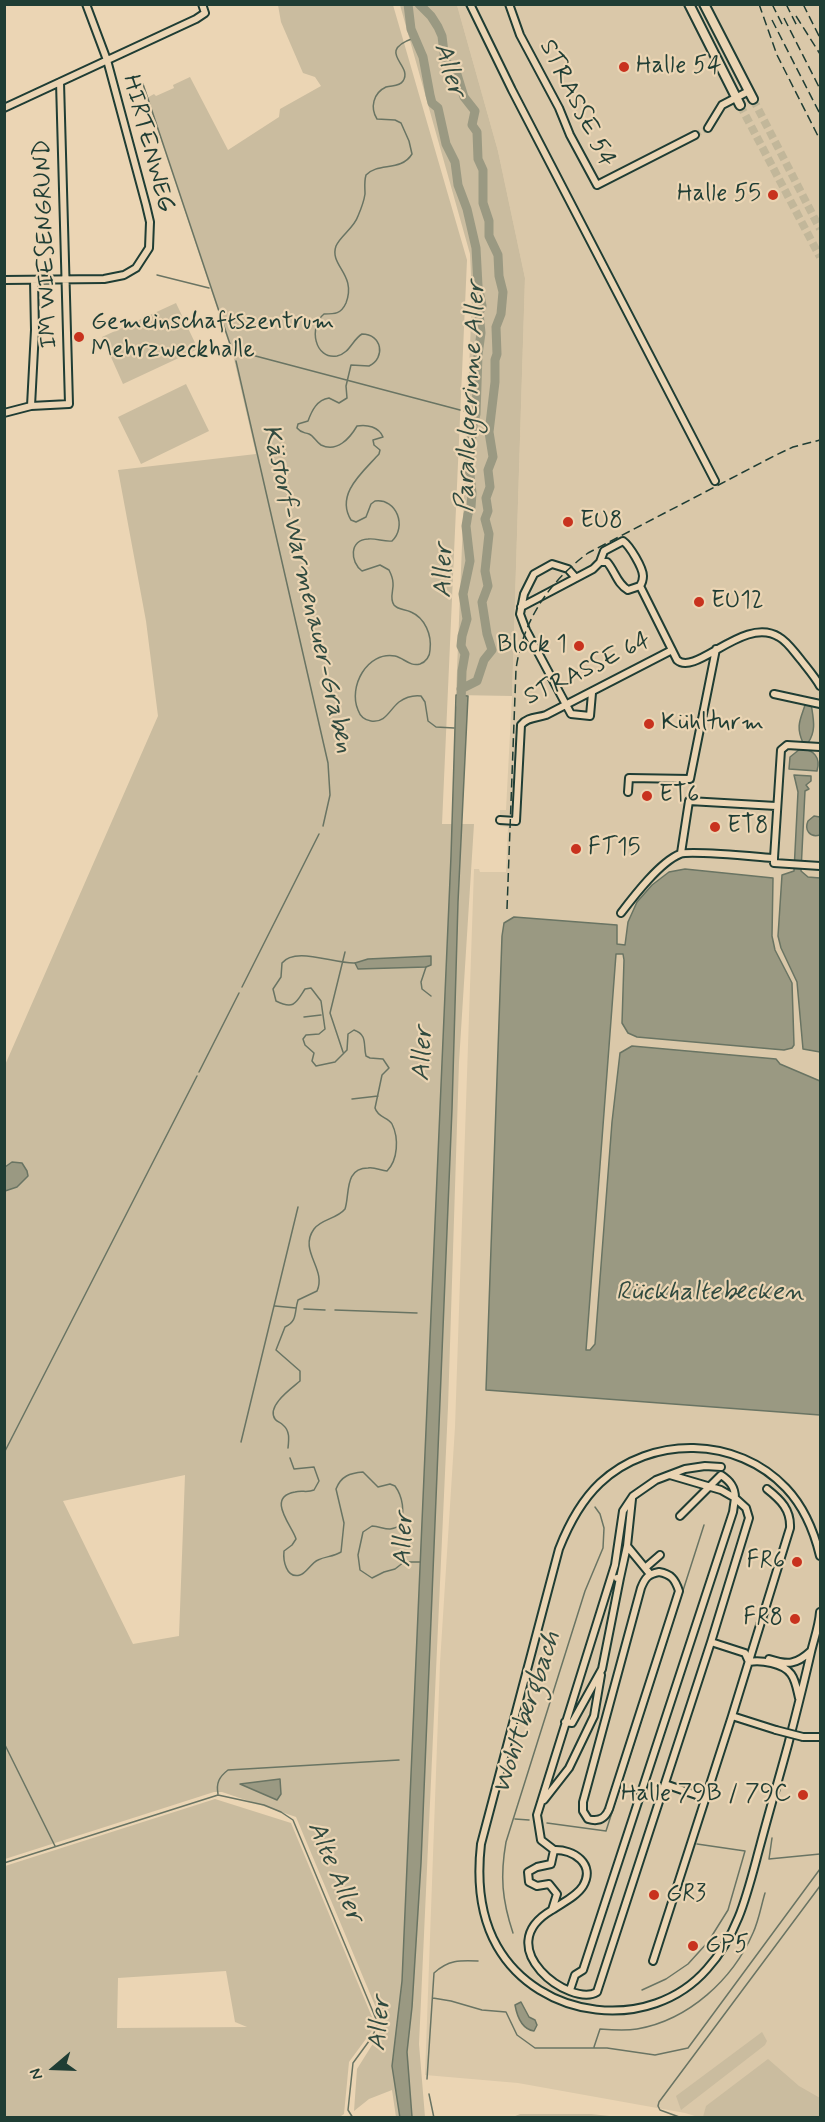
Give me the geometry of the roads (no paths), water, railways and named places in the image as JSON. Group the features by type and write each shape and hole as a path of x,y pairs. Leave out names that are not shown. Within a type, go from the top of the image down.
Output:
{"street":[{"name":"HIRTENWEG","path":"4,280 104,279 124,275 136,268 149,248 150,222 146,205 106,60 86,4"},
{"path":"4,108 205,14 202,4"},
{"path":"470,4 512,90 715,481"},
{"name":"STRASSE 54","path":"509,4 520,36 597,185 695,135"},
{"path":"688,4 738,101"},
{"path":"704,4 751,95 722,105 708,128"},
{"name":"IM WIESENGRUND","path":"32,406 68,405 68,320 60,82"},
{"path":"4,413 32,406 34,280"},
{"path":"521,607 593,569 600,562 604,551 623,542 629,545 644,578 640,586 628,590 620,586 607,562 600,562"},
{"path":"576,578 568,569 552,564 534,574 524,594 520,614 526,630 571,714 591,716 592,693"},
{"path":"640,586 677,660 684,664 694,662 752,632 775,635 787,643 820,686"},
{"name":"STRASSE 64","path":"500,820 516,820 521,725 528,719 546,716 672,650"},
{"path":"628,792 629,778 690,779 716,650"},
{"path":"774,694 820,704"},
{"path":"820,747 786,745 781,750 774,858 774,863 820,866"},
{"path":"681,853 689,801 776,806"},
{"path":"621,913 658,871 681,853 774,858"},
{"path":"820,1556 808,1519 786,1488 754,1464 720,1451 699,1447 647,1455 614,1471 590,1494 573,1519 559,1549 481,1844 479,1882 481,1902 492,1936 510,1965 535,1987 551,1997 591,2010 613,2011 645,2007 661,2001 690,1985 706,1971 730,1938 745,1904 800,1700 820,1612"},
{"path":"669,1475 721,1490 746,1508 749,1518 597,1992 583,1995 540,1972 529,1955 528,1943 532,1929 544,1914 567,1900 583,1886 587,1872 585,1863 580,1857 572,1852 554,1850 541,1840 537,1815 615,1565 623,1510 632,1498 656,1480 669,1475 685,1469 705,1466 721,1467"},
{"path":"570,1990 575,1975 583,1970 733,1512 735,1490 729,1480 721,1475 680,1516"},
{"path":"653,1961 790,1528 789,1514 778,1498 767,1489"},
{"path":"541,1804 569,1768 594,1716 627,1546 632,1498"},
{"path":"627,1546 650,1574"},
{"path":"645,1568 660,1555"},
{"path":"668,1573 675,1581 679,1591 609,1809 602,1819 595,1821 588,1819 583,1811 583,1802 641,1588 650,1574 668,1573"},
{"path":"610,1581 620,1578"},
{"path":"711,1642 745,1653 749,1662"},
{"path":"749,1662 761,1657 784,1664 801,1660 812,1650"},
{"path":"749,1662 762,1660 787,1670 796,1684 800,1700"},
{"path":"566,1722 572,1723 602,1669"},
{"path":"732,1716 803,1737 820,1737"},
{"path":"665,1784 705,1798"},
{"path":"554,1850 551,1864 528,1872 529,1882 537,1886 549,1884 557,1894 567,1900"},
{"path":"552,1910 557,1894"}],"water":[{"path":"456,695 468,696 458,902 452,1109 421,1863 407,2052 412,2117 400,2118 392,2066 402,1981"},
{"path":"806,702 811,703 813,729 808,743 803,743 799,727"},
{"path":"800,749 815,755 818,762 817,771 789,769 790,757"},
{"path":"794,775 811,776 811,781 806,785 809,789 805,791 801,871 808,877 820,878 820,1052 803,1049 797,982 781,948 778,936 782,875 794,871 798,792"},
{"path":"814,816 820,817 820,835 813,835 807,830 808,821"},
{"name":"Rückhaltebecken","path":"685,869 773,878 772,936 775,950 792,983 794,1045 784,1050 637,1037 628,1033 622,1023 624,960 623,954 616,954 586,1350 590,1350 595,1344 612,1122 620,1053 632,1046 776,1059 780,1064 820,1081 820,1415 486,1390 504,923 514,917 617,925 617,944 625,945 628,922 637,902 652,885 669,872"},
{"path":"431,956 431,965 426,967 358,969 355,963 368,959"},
{"path":"12,1162 22,1163 28,1176 17,1187 5,1191 5,1167"},
{"path":"280,1779 281,1794 277,1800 240,1784"},
{"path":"521,2002 529,2017 535,2020 537,2025 534,2031 526,2028 518,2018 515,2005"}],"waterway":[{"name":"Aller","path":"408,4 411,29 423,57 432,103 438,108 446,144 455,162 458,185 467,209 476,248 478,286 482,306 479,313 481,333 476,414 469,466 472,493 466,526 470,561 463,594 467,619 461,646 465,654 461,705"},
{"name":"Parallelgerinne Aller","path":"419,4 438,27 442,36 445,61 456,71 464,97 475,111 472,125 477,132 478,159 483,170 483,203 489,221 489,236 498,255 499,276 503,292 501,314 496,327 497,354 489,432 493,457 488,470 490,487 486,498 488,511 485,519 489,534 485,571 488,586 482,602 492,650 484,660 477,681 461,689"},
{"path":"414,38 397,48 396,54 405,75 403,81 400,84 386,87 378,93 373,106 377,119 395,120 401,123 412,154 402,163 377,169 366,175 365,194 360,211 354,224 336,246 336,259 348,285 346,303 337,313 324,314 319,320 315,334 319,348 329,356 337,356 345,352 362,334 374,338 380,352 378,358 369,366 351,365 346,386 347,398 339,403 329,398 321,401 313,409 308,421 298,424 297,428 327,447 338,446 351,435 357,426 372,427 383,437 373,440 374,445 380,450 379,454 353,484 346,501 347,510 351,520 356,522 366,517 371,504 375,501 383,501 394,509 399,528 392,541 371,539 357,543 353,552 355,562 362,571 380,565 389,570 393,581 394,605 420,618 430,639 429,654 420,664 416,665 395,656 385,656 368,665 362,672 356,691 359,712 366,720 380,720 402,700 412,696 421,696 425,702 428,721 436,727 454,728"},
{"name":"Kästorf-Warmenauer-Graben","path":"143,84 234,356"},
{"path":"157,275 209,288"},
{"path":"230,355 248,354 460,410"},
{"name":"Kästorf-Warmenauer-Graben","path":"236,361 328,763 330,795 323,826"},
{"path":"464,411 476,414"},
{"name":"Kästorf-Warmenauer-Graben","path":"242,987 319,834"},
{"path":"343,1052 330,1013 345,952"},
{"path":"288,1448 288,1433 273,1414 281,1398 300,1381 300,1371 276,1350 285,1327 294,1319 298,1300 317,1291 318,1275 309,1245 310,1237 317,1226 345,1209 349,1183 355,1172 370,1168 387,1171 395,1155 396,1142 392,1124 378,1114 375,1108 382,1075 389,1068 383,1059 366,1056 363,1038 354,1030 348,1034 347,1050 335,1062 316,1066 312,1061 314,1053 305,1045 303,1039 306,1035 319,1034 325,1029 321,1001 311,988 305,989 294,1004 287,1005 276,1001 273,989 281,977 282,963 288,958 305,956 355,963"},
{"path":"426,967 421,982 422,989 431,996"},
{"name":"Kästorf-Warmenauer-Graben","path":"199,1072 239,993"},
{"path":"304,1017 321,1015"},
{"name":"Kästorf-Warmenauer-Graben","path":"4,1453 197,1076"},
{"path":"352,1099 378,1096"},
{"path":"241,1442 298,1207"},
{"path":"275,1306 296,1308"},
{"path":"304,1309 325,1310"},
{"path":"335,1310 417,1313"},
{"path":"290,1458 294,1469 314,1467 319,1481 314,1490 295,1492 286,1495 282,1500 283,1513 296,1539 284,1551 285,1564 291,1574 302,1574 318,1560 341,1552 344,1523 336,1489 346,1476 363,1472 378,1487 390,1484 395,1486 400,1495 403,1510 400,1525 389,1529 372,1526 363,1532 358,1555 360,1570 372,1578 395,1569 404,1562 420,1562"},
{"name":"Wohltbergbach","path":"513,1933 506,1910 503,1888 506,1842 585,1591 603,1548 604,1528 600,1514 595,1507"},
{"path":"547,1823 606,1831 704,1525"},
{"name":"Kästorf-Warmenauer-Graben","path":"4,1743 55,1846"},
{"path":"218,1794 219,1780 228,1770 399,1760"},
{"name":"Alte Aller","path":"4,1863 218,1795 264,1805 293,1820 376,2019 377,2026 372,2037 353,2063 348,2110 353,2118"},
{"path":"515,1819 529,1820"},
{"path":"772,1838 769,1859 820,1854"},
{"path":"642,1990 666,1979 688,1964 708,1942 728,1910 745,1851 697,1844"},
{"path":"433,1998 482,2010 506,2012 517,2035 535,2048 607,2048 655,2055 688,2048 820,1869"},
{"path":"682,2118 660,2110 659,2102 820,1886"},
{"path":"594,2047 600,2029 632,2030 656,2024 674,2017 707,1995 734,1966 744,1950 755,1928 765,1893"},
{"name":"Wohltbergbach","path":"427,2079 434,1973 454,1962 478,1961"},
{"name":"Wohltbergbach","path":"429,2094 434,2118"}],"tunnel":[{"path":"753,99 820,229"},
{"path":"740,105 820,257"},
{"path":"695,135 708,128"}],"railway":[{"path":"759,4 777,55 820,140"},
{"path":"772,4 784,28"},
{"path":"786,4 797,26"},
{"path":"803,4 820,38"},
{"path":"796,16 820,54"},
{"path":"784,18 820,89"},
{"path":"772,20 820,114"},
{"path":"507,909 516,669 525,634 540,604 561,576 588,553 776,455 793,447 820,440"}],"place":[{"name":"Halle 54","path":"624,67"},
{"name":"Halle 55","path":"773,195"},
{"name":"Gemeinschaftszentrum Mehrzweckhalle","path":"79,337"},
{"name":"EU8","path":"568,522"},
{"name":"EU12","path":"699,602"},
{"name":"Block 1","path":"579,646"},
{"name":"Kühlturm","path":"649,724"},
{"name":"ET6","path":"647,796"},
{"name":"ET8","path":"715,827"},
{"name":"FT15","path":"576,849"},
{"name":"FR6","path":"797,1562"},
{"name":"FR8","path":"795,1619"},
{"name":"Halle 79B / 79C","path":"803,1795"},
{"name":"GR3","path":"654,1895"},
{"name":"GP5","path":"693,1946"}]}
